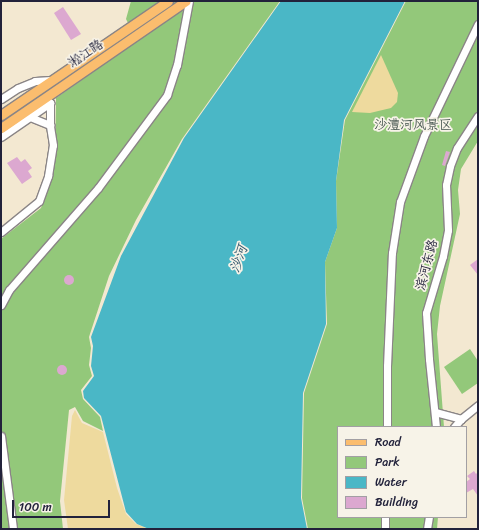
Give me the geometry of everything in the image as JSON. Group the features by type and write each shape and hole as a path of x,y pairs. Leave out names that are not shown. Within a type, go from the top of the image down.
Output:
{"main road":[{"name":"淞江路","path":"1,115 168,1"},
{"name":"淞江路","path":"1,128 28,114 187,1"}],"street":[{"path":"1,305 9,290 98,188 167,95 177,65 187,1"},
{"path":"386,426 392,253 400,202 424,136 478,24"},
{"path":"1,99 18,88 34,81 51,80"},
{"path":"1,232 39,201 48,176 53,145 48,100"},
{"path":"1,138 28,114 50,125"},
{"name":"滨河东路","path":"436,426 426,313 443,256 448,230 446,185 450,166 457,148 478,116"},
{"path":"455,426 478,405"},
{"path":"435,412 461,419"},
{"path":"1,436 13,529"},
{"path":"385,518 385,529"},
{"path":"427,529 429,518"}],"green space":[{"path":"131,1 280,1 182,139 136,220 109,276 89,337 91,348 89,365 92,376 81,390 83,399 100,417 103,431 83,421 75,407 69,410 60,501 63,529 1,529 1,239 41,208 55,165 56,98 137,41 126,19"},
{"name":"沙澧河风景区","path":"406,1 478,1 478,141 461,169 458,190 460,214 440,306 437,334 444,426 337,426 337,518 438,518 437,529 308,529 302,498 304,393 327,324 325,262 337,228 336,181 345,120"},
{"path":"470,349 478,361 478,383 462,394 444,367"}],"sand":[{"path":"381,55 398,93 397,102 391,108 370,113 352,112"},
{"path":"75,410 82,423 103,432 117,488 126,514 136,524 149,529 68,529 64,500 72,416"}],"water":[{"name":"沙河","path":"281,1 405,1 344,120 336,181 337,228 325,262 326,324 303,393 301,498 307,529 149,529 137,524 126,512 101,416 84,398 83,391 94,376 91,366 93,346 91,337 121,256 184,138"}],"building":[{"path":"63,7 81,34 71,40 54,13"},
{"path":"446,151 450,152 445,166 442,165"},
{"path":"17,157 21,162 25,159 32,168 28,171 32,177 22,184 7,163"},
{"path":"478,259 478,275 470,265"},
{"path":"67,275 71,275 73,276 73,284 67,285 64,282 64,278"},
{"path":"60,365 64,365 67,370 64,375 60,375 57,372 57,368"},
{"path":"474,471 476,474 478,472 478,496 473,489 467,492 467,481 470,479 467,476"}]}
